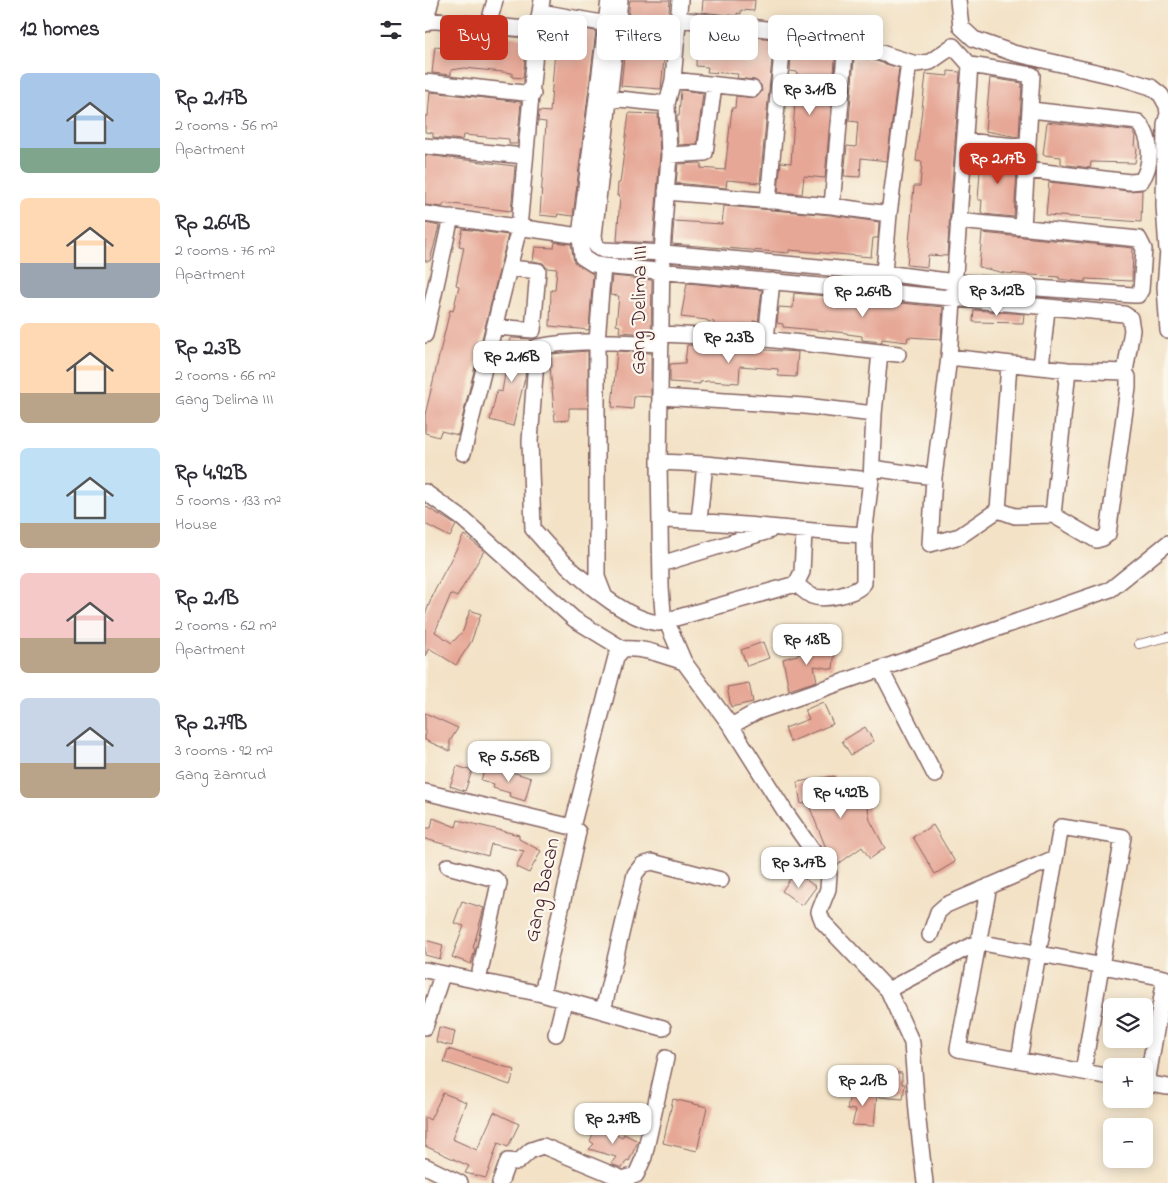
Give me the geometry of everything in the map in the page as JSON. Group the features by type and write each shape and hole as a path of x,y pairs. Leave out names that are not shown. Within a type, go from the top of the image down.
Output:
{"street":[{"path":"431,0 425,22 440,23"},
{"path":"491,15 495,0"},
{"path":"608,15 609,0"},
{"path":"620,0 594,236 596,246 603,250 662,253 884,273 955,282 1133,295 1138,295 1141,290 1144,248 1139,239 958,221"},
{"name":"Gang Delima III","path":"678,15 680,0"},
{"path":"958,0 960,21 967,35 1013,54 1122,78 1151,87 1161,95 1168,106 1165,124 1164,206 1168,250 1165,287 1168,332"},
{"path":"542,6 597,21"},
{"path":"680,19 768,29"},
{"path":"883,54 909,62 930,62 967,35"},
{"path":"953,46 971,65 1032,75 1031,110 1026,147 1027,170 1023,227"},
{"path":"463,453 496,327 519,228 524,156 533,94 535,60"},
{"path":"603,60 581,236 582,257 593,264 1047,309 1124,314 1130,318 1132,330 1125,372 1128,378 1128,388 1108,534 1096,540 1053,515 1015,516 998,510"},
{"name":"Gang Delima III","path":"675,60 673,80 667,104 669,155 662,253 659,462 663,613 684,662 731,726 786,813 829,874 828,889 819,912 823,922 887,990 912,1043 925,1183"},
{"path":"768,201 781,60"},
{"path":"832,206 844,60"},
{"path":"884,273 889,214 909,62"},
{"path":"971,65 949,357 934,477 930,544 960,536 998,510"},
{"path":"673,80 753,89"},
{"path":"425,82 533,94"},
{"path":"669,155 705,153 714,85"},
{"path":"610,98 667,104"},
{"path":"1027,170 1130,182 1141,181 1148,172 1148,136 1138,122 1031,110"},
{"path":"965,141 1026,147"},
{"path":"425,146 524,156"},
{"path":"666,192 832,206 889,214"},
{"path":"425,214 581,236"},
{"path":"425,335 451,218"},
{"path":"603,266 597,341 597,577 605,596"},
{"path":"496,327 533,330 538,271 510,268"},
{"path":"766,339 771,281"},
{"path":"1041,366 1047,309"},
{"path":"804,532 802,572 796,584 666,622 647,622 627,613 542,540 533,529 531,441 537,347 558,343 597,341 766,339 898,354"},
{"path":"796,584 814,597 839,596 861,588 865,577 864,535 871,474 880,352"},
{"path":"949,357 1009,365 1125,372"},
{"path":"998,510 1009,365"},
{"path":"1053,515 1068,370"},
{"path":"660,397 805,406 874,414"},
{"path":"659,462 934,477"},
{"path":"699,520 705,464"},
{"path":"425,492 463,519 575,619 623,649 633,648 658,653 684,662"},
{"path":"660,520 699,520 804,532 864,535"},
{"path":"661,564 774,529"},
{"path":"731,726 756,712 1111,589 1168,543"},
{"path":"572,827 616,658 623,649"},
{"path":"881,670 935,775"},
{"name":"Gang Bacan","path":"425,792 572,827 578,832 542,994"},
{"path":"1019,1059 1061,827 1123,837 1083,1072"},
{"path":"930,935 938,912 946,905 1055,858"},
{"path":"603,1011 635,874 642,865 652,862 721,880"},
{"path":"448,866 495,879 499,883 478,981"},
{"path":"989,886 958,1049 1103,1076"},
{"path":"887,990 978,942 1165,978 1150,1058"},
{"path":"425,970 542,994 564,1002 663,1028"},
{"path":"425,1027 442,975"},
{"path":"556,1034 564,1002"},
{"path":"500,1183 508,1161 518,1162 531,1150 543,1146 623,1179 636,1174 644,1157 666,1058"},
{"path":"1153,1084 1168,1087"},
{"path":"425,1166 460,1183"}],"lane":[{"path":"1139,644 1168,637"}],"building":[{"path":"630,0 670,0 668,15 628,15"},
{"path":"703,0 755,0 754,11 741,10 741,14 737,13 737,15 702,12"},
{"path":"587,30 596,31 573,216 558,214 557,217 540,215 546,122 538,121 539,111 550,112 554,60 587,60"},
{"path":"508,36 518,37 518,60 525,60 523,78 512,77 512,73 465,68 451,70 451,75 432,73 435,47 440,48 440,60 508,60"},
{"path":"758,37 768,38 768,60 772,60 760,183 727,180 726,188 676,183 678,164 701,163 701,168 725,170 732,108 735,108 736,96 756,98 762,91 761,85 755,80 737,78 738,74 707,72 708,67 696,66 696,60 758,60"},
{"path":"624,60 664,60 661,89 621,86"},
{"path":"791,60 835,60 825,178 804,176 802,194 778,192 781,162 791,163 797,72 790,71"},
{"path":"854,60 872,60 899,68 887,161 861,158 860,177 844,176 847,146 856,147 858,122 849,121"},
{"path":"948,71 960,72 947,256 928,255 927,267 907,265 914,186 920,186 922,162 916,161 926,74 948,76"},
{"path":"990,78 1022,83 1019,137 985,131"},
{"path":"681,90 703,93 697,144 678,145 677,116 679,116"},
{"path":"430,92 521,102 517,144 509,144 509,139 463,135 462,140 433,137 433,133 425,132 425,116 428,116"},
{"path":"629,113 658,114 660,155 653,243 617,241 620,196 617,196 618,183 620,183"},
{"path":"1047,122 1133,131 1136,136 1135,147 1137,148 1135,163 1091,162 1090,168 1061,164 1061,157 1043,155"},
{"path":"1006,154 1018,156 1014,217 984,214 981,212 982,200 978,200 981,158 1005,156"},
{"path":"425,155 515,166 511,211 445,203 442,207 425,205"},
{"path":"1049,182 1129,191 1142,190 1141,222 1046,215"},
{"path":"724,206 831,215 879,222 878,238 873,238 871,257 789,250 789,253 672,244 674,221 722,224"},
{"path":"425,223 439,226 430,261 425,261"},
{"path":"463,229 508,235 458,435 441,431 439,437 425,433 425,415 450,310 453,311 459,286 456,285 464,247 459,246"},
{"path":"982,233 1133,248 1132,281 1085,279 1085,282 1059,279 1059,277 1004,273 979,267"},
{"path":"555,242 571,244 574,262 593,274 589,330 550,326 551,290 555,290 557,269 547,268 543,263 533,261 535,247 554,248"},
{"path":"612,276 652,280 651,334 619,332 620,326 616,325 619,296 610,295"},
{"path":"687,283 762,290 758,322 753,321 753,325 744,324 743,329 714,327 714,322 681,317"},
{"path":"794,293 943,307 941,339 908,337 907,342 882,339 882,342 862,340 862,336 847,333 783,327 783,324 777,323 779,307 793,308"},
{"path":"974,310 1024,314 1023,323 973,322"},
{"path":"511,338 531,339 528,346 525,378 513,426 490,420 497,391 502,392"},
{"path":"687,345 798,352 796,377 778,376 778,369 740,366 739,383 709,381 700,382 700,384 670,382 670,364 685,363"},
{"path":"588,351 588,408 569,408 569,420 555,421 550,367 552,367 551,354"},
{"path":"617,351 651,353 651,397 634,396 633,409 612,407"},
{"path":"425,506 456,525 450,537 425,524"},
{"path":"464,535 484,551 457,597 451,594 435,632 452,643 463,631 470,610 481,614 471,642 456,665 429,648 425,656 425,615 435,589"},
{"path":"763,642 769,658 747,666 741,650"},
{"path":"825,647 835,648 833,669 814,666 817,681 789,690 783,659"},
{"path":"749,683 753,702 731,707 727,687"},
{"path":"823,702 833,724 790,742 785,728 809,719 805,710"},
{"path":"425,713 458,728 450,741 450,751 425,740"},
{"path":"865,727 874,741 851,755 842,741"},
{"path":"457,766 472,771 465,791 450,786"},
{"path":"499,768 531,778 525,801 509,796 510,793 493,788 494,784 481,780 485,769 497,773"},
{"path":"834,776 837,796 865,791 870,820 885,848 870,859 862,847 837,865 826,848 808,803 801,804 797,782"},
{"path":"433,818 456,827 458,820 519,835 519,839 541,851 529,873 516,867 524,851 491,844 488,856 425,839 425,828 431,828"},
{"path":"933,825 955,862 935,874 913,837"},
{"path":"795,872 816,887 802,906 782,891"},
{"path":"462,901 484,908 473,948 475,949 471,964 452,957 464,926 454,923"},
{"path":"425,940 443,945 440,959 425,955"},
{"path":"439,1027 455,1031 452,1046 436,1042"},
{"path":"448,1049 515,1070 510,1085 444,1062"},
{"path":"881,1072 902,1073 902,1084 905,1084 903,1099 879,1097"},
{"path":"851,1089 877,1093 874,1126 852,1125 856,1110 847,1109"},
{"path":"443,1093 466,1102 452,1139 477,1150 494,1112 519,1124 508,1147 498,1143 486,1178 465,1173 469,1166 425,1146 425,1117 430,1120"},
{"path":"673,1099 707,1107 697,1151 663,1143"},
{"path":"597,1124 622,1138 624,1134 638,1141 629,1161 627,1160 622,1168 611,1164 616,1157 589,1149 594,1144 590,1141"}]}
